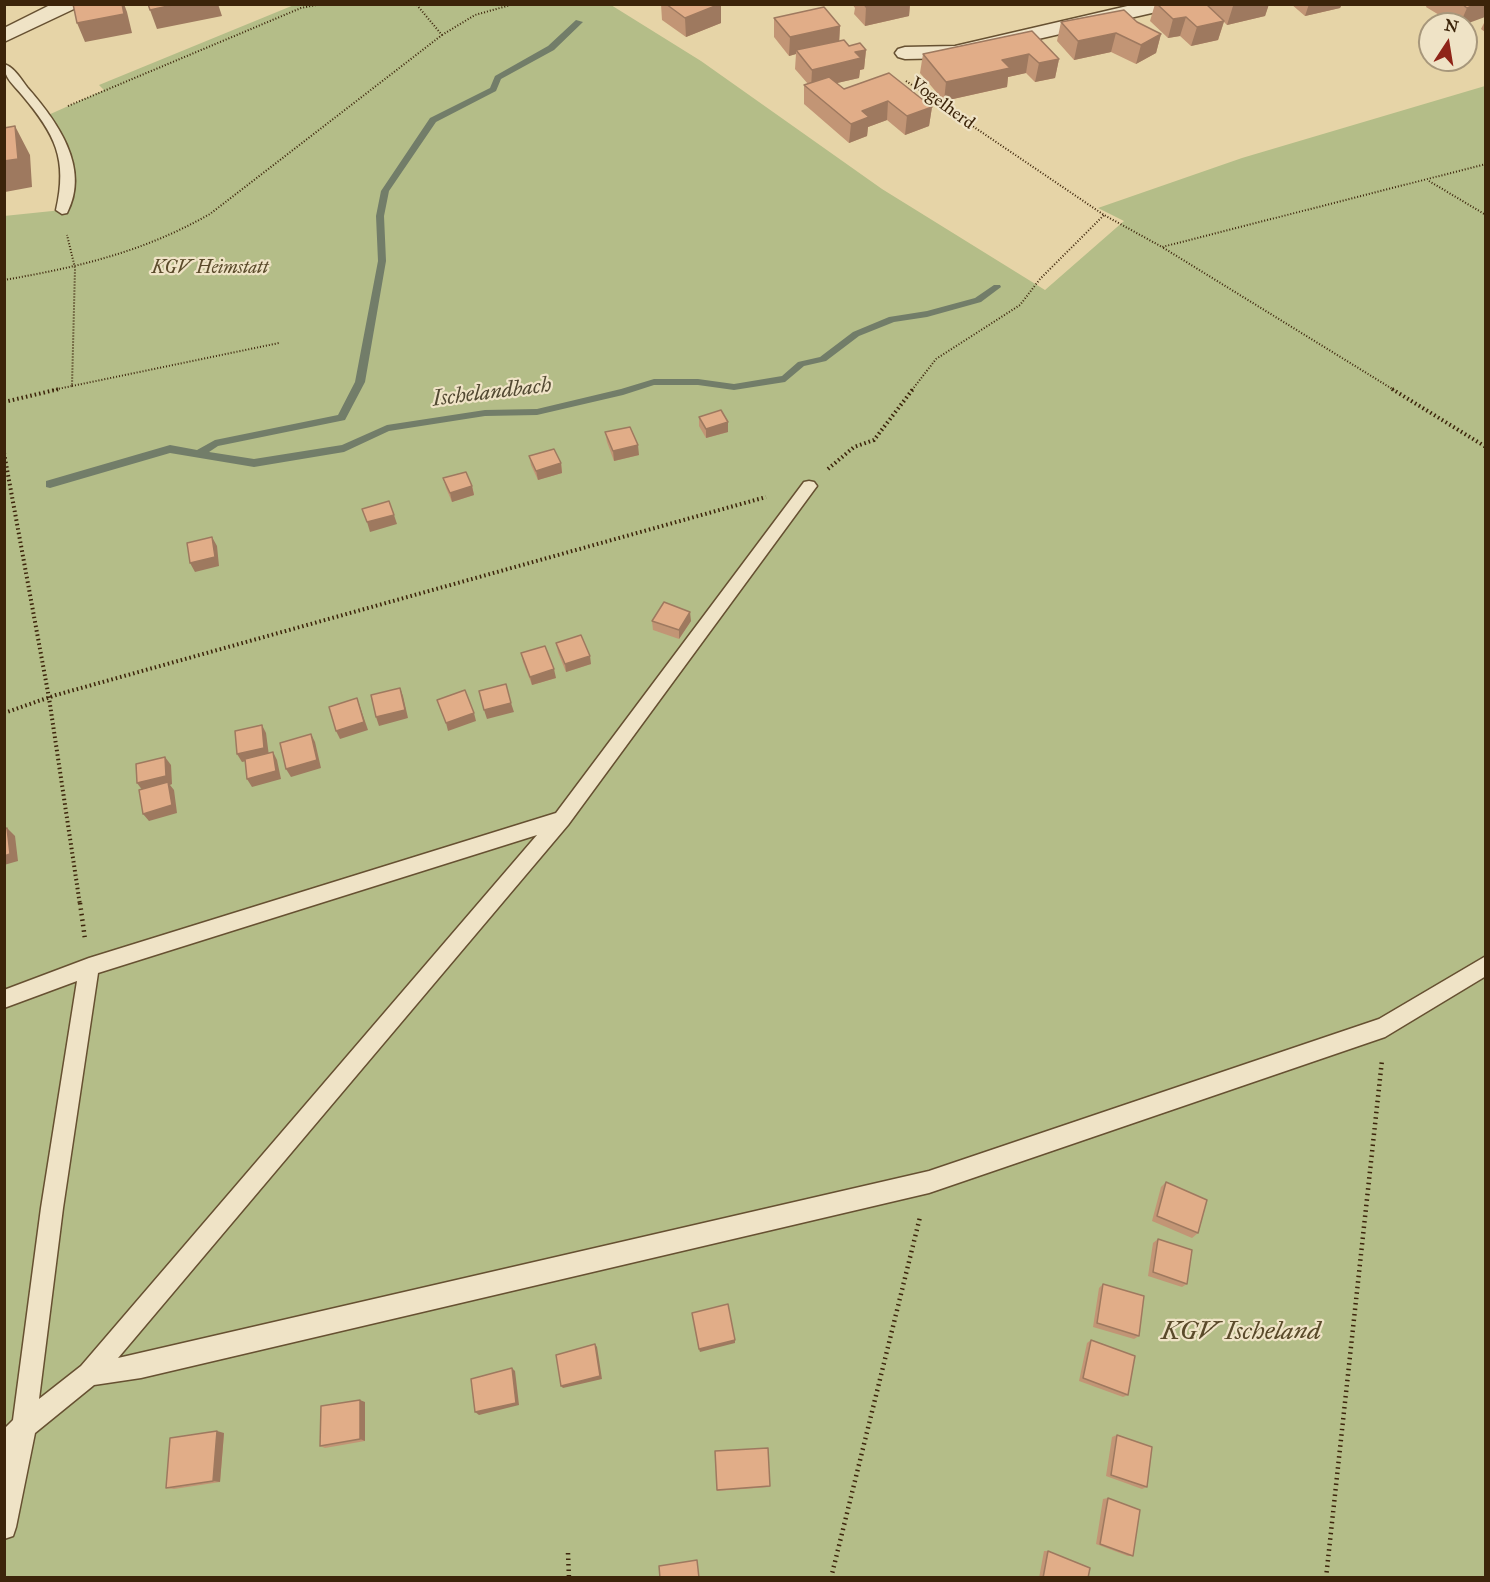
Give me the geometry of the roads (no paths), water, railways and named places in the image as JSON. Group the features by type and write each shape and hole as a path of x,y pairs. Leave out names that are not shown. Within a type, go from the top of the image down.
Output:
{"street":[{"path":"9,26 69,4"},
{"name":"Vogelherd","path":"905,53 955,52 1165,4"}],"lane":[{"path":"4,67 46,116 60,141 69,180 62,210"},
{"path":"4,1447 24,1426 89,1374 562,819 809,486"},
{"path":"4,999 89,967 562,819"},
{"path":"89,1374 141,1366 929,1182 1385,1027 1485,965"},
{"path":"4,1527 24,1426 52,1209 89,967"}],"waterway":[{"path":"198,454 215,443 342,418 360,382 382,261 380,216 385,191 433,120 493,89 498,78 551,48 579,22"},
{"name":"Ischelandbach","path":"198,454 254,463 344,448 387,428 485,413 537,412 623,392 654,382 698,382 734,387 785,379 801,364 823,359 856,334 892,319 927,314 978,300 997,287"},
{"name":"Ischelandbach","path":"50,484 170,449 198,454"}],"park label":[{"name":"KGV Heimstatt","path":"210,269"},
{"name":"KGV Ischeland","path":"1241,1333"}]}
